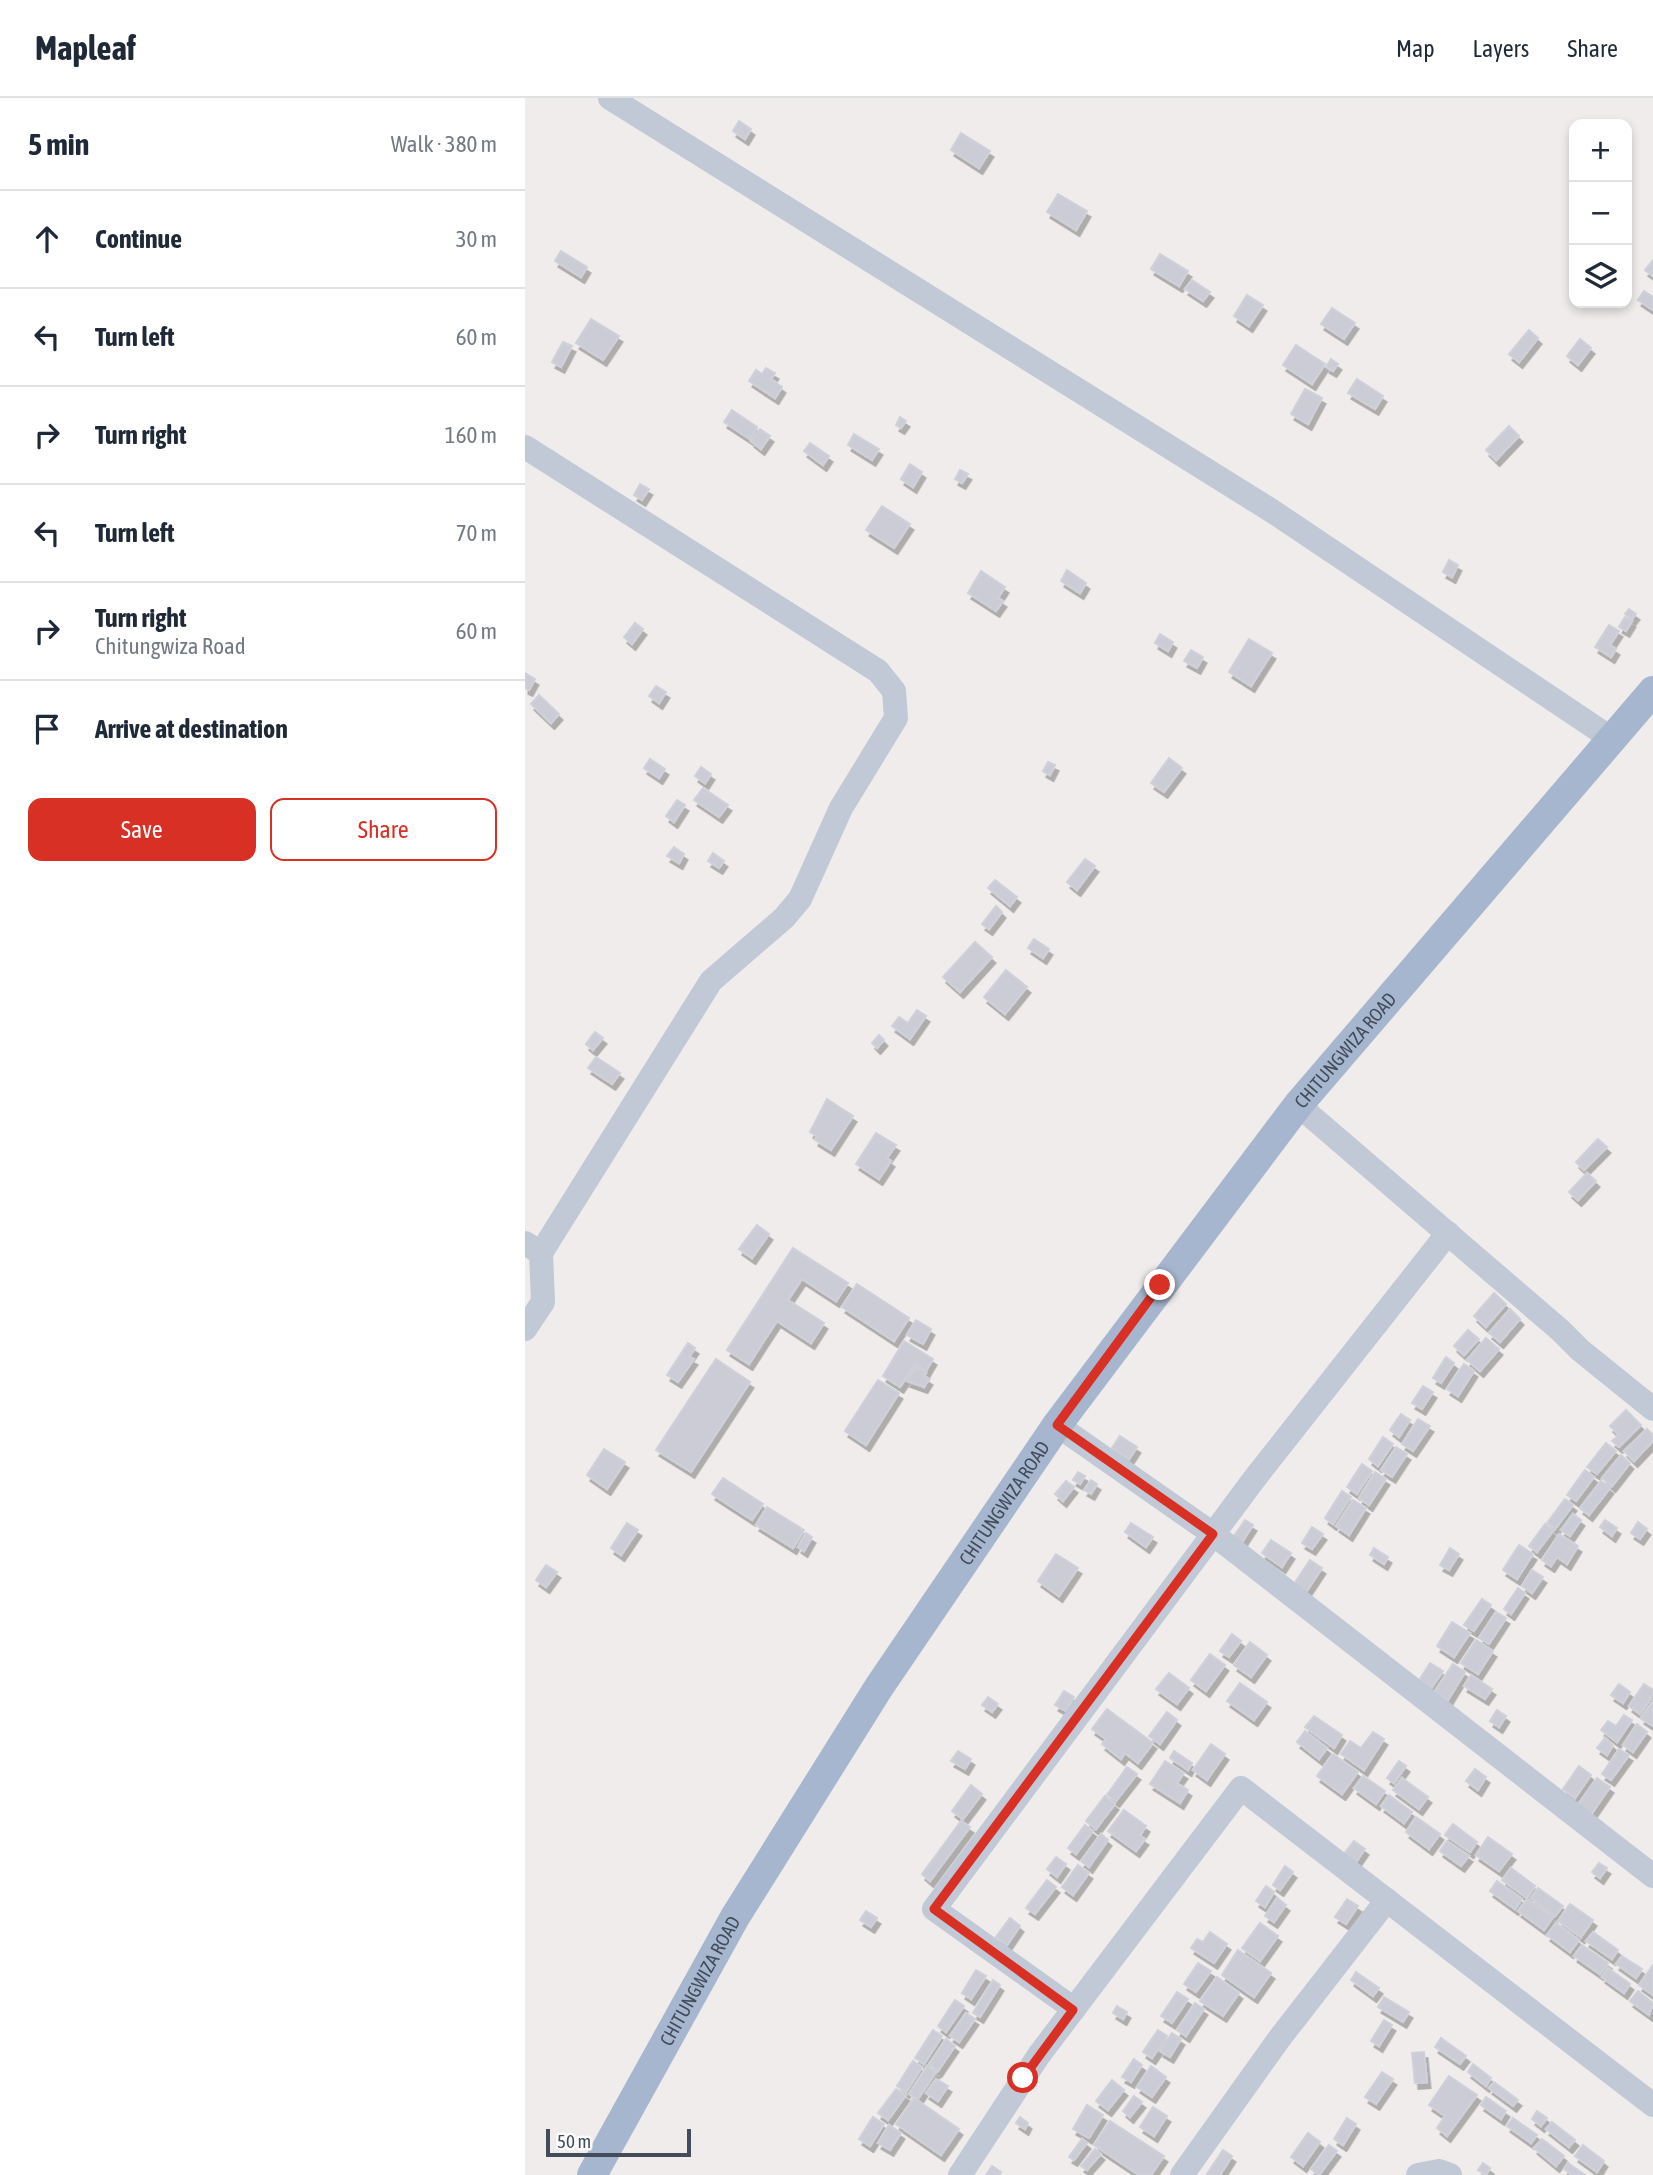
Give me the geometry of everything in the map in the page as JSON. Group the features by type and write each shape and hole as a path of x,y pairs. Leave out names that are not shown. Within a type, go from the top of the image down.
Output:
{"main road":[{"name":"CHITUNGWIZA ROAD","path":"591,2175 735,1917 879,1687 1057,1425 1298,1105 1653,691"}],"street":[{"path":"610,98 1272,511 1612,738"},
{"path":"525,447 878,671 888,680 897,704 891,730 841,808 800,899 765,936 711,981 533,1248 543,1302 525,1329"},
{"path":"1298,1105 1580,1350 1653,1409"},
{"path":"1073,2010 934,1909 1213,1534 1448,1233"},
{"path":"1057,1425 1213,1534 1653,1876"},
{"path":"960,2175 1031,2067 1241,1788 1653,2105"},
{"path":"1182,2175 1279,2039 1387,1900"},
{"path":"1417,2175 1440,2171 1450,2175"}],"building":[{"path":"739,121 751,129 745,139 733,131"},
{"path":"961,133 990,151 979,168 951,150"},
{"path":"1058,194 1087,211 1076,230 1047,212"},
{"path":"561,251 587,267 581,277 555,261"},
{"path":"1160,254 1188,271 1179,286 1151,269"},
{"path":"1653,260 1653,276 1645,270"},
{"path":"1192,280 1210,292 1203,301 1185,289"},
{"path":"1644,291 1653,297 1653,310 1638,300"},
{"path":"1247,295 1263,305 1249,326 1234,316"},
{"path":"1332,308 1355,323 1344,339 1321,324"},
{"path":"591,319 619,336 603,360 576,343"},
{"path":"1529,330 1538,338 1519,362 1509,354"},
{"path":"1580,339 1591,348 1578,365 1567,356"},
{"path":"563,342 572,346 561,367 552,362"},
{"path":"1296,345 1325,364 1312,384 1283,365"},
{"path":"1331,359 1338,364 1333,371 1326,367"},
{"path":"766,368 775,373 771,379 782,387 775,398 749,381 756,370 762,374"},
{"path":"1357,379 1383,396 1375,409 1348,393"},
{"path":"1305,389 1322,398 1308,424 1291,414"},
{"path":"732,410 757,427 750,439 724,422"},
{"path":"900,417 906,421 901,428 896,425"},
{"path":"1509,426 1519,436 1496,460 1486,450"},
{"path":"760,429 770,436 761,449 751,441"},
{"path":"854,434 879,449 872,460 848,445"},
{"path":"810,443 829,456 823,465 804,451"},
{"path":"910,464 922,472 913,487 901,479"},
{"path":"960,470 968,474 962,483 955,479"},
{"path":"640,484 649,489 642,500 634,495"},
{"path":"882,506 910,524 894,548 866,530"},
{"path":"1449,560 1458,565 1452,577 1443,572"},
{"path":"1067,570 1086,583 1080,593 1061,581"},
{"path":"981,571 1005,587 998,598 1003,601 996,611 968,593"},
{"path":"1629,609 1636,614 1632,619 1625,614"},
{"path":"1625,617 1632,621 1626,631 1619,627"},
{"path":"635,623 643,629 632,644 624,637"},
{"path":"1609,625 1619,631 1610,645 1616,649 1611,657 1595,647"},
{"path":"1160,634 1173,642 1168,651 1155,643"},
{"path":"1249,639 1272,653 1251,686 1229,672"},
{"path":"1191,650 1203,657 1197,668 1184,661"},
{"path":"525,673 535,679 529,690 525,688"},
{"path":"656,686 666,692 659,703 649,696"},
{"path":"539,695 559,714 551,723 531,704"},
{"path":"1169,758 1182,768 1164,792 1151,783"},
{"path":"650,759 665,769 659,778 644,768"},
{"path":"1048,762 1055,765 1050,775 1043,771"},
{"path":"701,767 711,774 705,783 695,776"},
{"path":"703,788 728,805 719,817 694,800"},
{"path":"677,800 685,805 674,822 666,816"},
{"path":"674,847 684,854 679,863 667,856"},
{"path":"713,853 724,861 719,868 708,861"},
{"path":"1085,859 1095,866 1077,890 1067,882"},
{"path":"995,880 1017,897 1010,906 988,888"},
{"path":"996,906 1002,912 989,929 982,924"},
{"path":"1034,939 1049,949 1043,958 1028,948"},
{"path":"975,942 992,957 960,992 943,977"},
{"path":"1006,970 1027,987 1005,1014 984,997"},
{"path":"917,1010 926,1016 910,1039 892,1026 899,1017 908,1023"},
{"path":"595,1032 603,1038 593,1050 586,1044"},
{"path":"879,1035 884,1040 877,1048 872,1043"},
{"path":"596,1057 620,1073 612,1084 588,1068"},
{"path":"827,1099 853,1116 831,1150 815,1140 817,1136 810,1132"},
{"path":"876,1133 896,1145 887,1158 891,1161 879,1179 856,1164"},
{"path":"1598,1139 1607,1147 1584,1170 1576,1162"},
{"path":"1587,1173 1596,1181 1578,1200 1569,1192"},
{"path":"757,1225 769,1234 752,1258 739,1249"},
{"path":"793,1248 848,1283 836,1301 802,1279 788,1300 824,1323 811,1343 777,1321 749,1364 727,1350"},
{"path":"857,1284 909,1318 894,1341 842,1307"},
{"path":"1494,1293 1506,1304 1486,1327 1474,1316"},
{"path":"1510,1309 1520,1319 1500,1342 1489,1333"},
{"path":"916,1320 931,1329 923,1344 907,1335"},
{"path":"1468,1330 1479,1339 1464,1355 1454,1346"},
{"path":"1486,1338 1499,1349 1480,1371 1467,1360"},
{"path":"904,1341 933,1359 926,1371 916,1364 900,1387 883,1376"},
{"path":"688,1343 695,1348 689,1357 694,1359 678,1382 667,1375"},
{"path":"1446,1357 1454,1363 1441,1383 1433,1378"},
{"path":"716,1359 750,1382 691,1472 656,1450"},
{"path":"1464,1364 1474,1371 1458,1396 1447,1389"},
{"path":"916,1367 926,1373 924,1376 929,1379 924,1387 907,1381"},
{"path":"878,1380 899,1393 866,1445 845,1431"},
{"path":"1423,1386 1433,1392 1422,1409 1412,1403"},
{"path":"1626,1410 1641,1425 1619,1447 1612,1441 1619,1435 1610,1426"},
{"path":"1401,1414 1410,1420 1399,1437 1390,1430"},
{"path":"1418,1419 1430,1426 1413,1451 1402,1444"},
{"path":"1647,1429 1653,1435 1653,1441 1634,1461 1624,1451"},
{"path":"1120,1436 1137,1447 1129,1459 1112,1448"},
{"path":"1383,1437 1393,1444 1378,1466 1369,1459"},
{"path":"1606,1443 1616,1451 1597,1474 1587,1467"},
{"path":"1396,1447 1407,1454 1392,1477 1381,1470"},
{"path":"604,1449 625,1462 607,1489 587,1475"},
{"path":"1621,1455 1630,1463 1612,1486 1602,1478"},
{"path":"1362,1464 1372,1471 1357,1494 1347,1487"},
{"path":"1585,1470 1594,1477 1576,1501 1567,1495"},
{"path":"1078,1472 1085,1476 1080,1484 1073,1480"},
{"path":"1375,1472 1386,1479 1369,1505 1359,1498"},
{"path":"723,1478 763,1504 752,1520 712,1494"},
{"path":"1091,1480 1097,1484 1091,1494 1084,1490"},
{"path":"1066,1481 1074,1487 1063,1501 1055,1494"},
{"path":"1601,1481 1610,1488 1589,1515 1580,1508"},
{"path":"1342,1491 1351,1497 1333,1524 1325,1518"},
{"path":"1565,1499 1573,1505 1555,1529 1547,1523"},
{"path":"1353,1500 1366,1508 1349,1535 1336,1526"},
{"path":"767,1507 804,1530 793,1548 756,1525"},
{"path":"1573,1514 1581,1520 1570,1536 1561,1530"},
{"path":"1245,1520 1253,1525 1242,1542 1234,1536"},
{"path":"1605,1520 1617,1528 1612,1536 1600,1527"},
{"path":"1638,1522 1647,1529 1640,1539 1631,1533"},
{"path":"627,1523 638,1530 621,1555 611,1548"},
{"path":"1131,1523 1153,1537 1146,1547 1125,1532"},
{"path":"1545,1524 1553,1531 1537,1552 1529,1546"},
{"path":"1312,1527 1323,1534 1312,1549 1302,1543"},
{"path":"806,1533 812,1537 804,1551 798,1547"},
{"path":"1559,1534 1578,1546 1567,1564 1557,1557 1551,1566 1542,1560"},
{"path":"1271,1540 1291,1553 1282,1567 1262,1553"},
{"path":"1519,1545 1533,1554 1517,1579 1503,1570"},
{"path":"1374,1548 1388,1557 1384,1564 1370,1555"},
{"path":"1450,1548 1459,1554 1449,1570 1440,1565"},
{"path":"1056,1554 1078,1568 1059,1596 1038,1581"},
{"path":"1310,1560 1322,1568 1306,1592 1294,1584"},
{"path":"546,1565 557,1572 546,1587 536,1580"},
{"path":"1532,1570 1543,1577 1532,1593 1522,1586"},
{"path":"1518,1588 1525,1593 1511,1614 1504,1609"},
{"path":"1482,1599 1491,1605 1474,1631 1464,1625"},
{"path":"1496,1612 1506,1618 1489,1644 1479,1638"},
{"path":"1452,1622 1470,1633 1454,1657 1437,1646"},
{"path":"1232,1634 1241,1641 1229,1657 1220,1651"},
{"path":"1476,1640 1493,1651 1478,1674 1461,1663"},
{"path":"1250,1642 1267,1655 1251,1677 1234,1665"},
{"path":"1210,1654 1225,1665 1206,1691 1191,1680"},
{"path":"1430,1663 1443,1671 1432,1687 1420,1679"},
{"path":"1453,1664 1465,1672 1448,1700 1435,1691"},
{"path":"1169,1673 1189,1688 1177,1704 1156,1689"},
{"path":"1471,1675 1492,1689 1485,1699 1464,1686"},
{"path":"1240,1683 1267,1702 1254,1720 1227,1701"},
{"path":"1619,1684 1630,1692 1623,1703 1611,1695"},
{"path":"1644,1684 1653,1690 1653,1695 1640,1714 1629,1706"},
{"path":"1064,1691 1074,1697 1066,1711 1055,1705"},
{"path":"988,1697 998,1704 992,1712 982,1705"},
{"path":"1653,1701 1653,1726 1641,1718"},
{"path":"1107,1709 1153,1743 1138,1763 1125,1753 1121,1759 1102,1744 1106,1739 1092,1729"},
{"path":"1497,1710 1506,1716 1499,1727 1490,1721"},
{"path":"1167,1712 1177,1720 1160,1744 1149,1736"},
{"path":"1624,1715 1632,1720 1617,1742 1601,1730 1608,1721 1616,1726"},
{"path":"1314,1716 1342,1735 1334,1748 1305,1727"},
{"path":"1637,1724 1647,1732 1633,1752 1623,1745"},
{"path":"1305,1731 1327,1748 1319,1759 1297,1742"},
{"path":"1373,1732 1384,1739 1364,1770 1341,1754 1350,1741 1361,1748"},
{"path":"1605,1738 1613,1745 1607,1755 1597,1748"},
{"path":"1211,1744 1225,1754 1207,1780 1193,1770"},
{"path":"1619,1749 1629,1755 1611,1780 1602,1774"},
{"path":"958,1751 971,1759 965,1769 951,1761"},
{"path":"1174,1751 1192,1763 1188,1770 1170,1758"},
{"path":"1333,1754 1358,1772 1342,1794 1317,1776"},
{"path":"1165,1761 1184,1773 1177,1783 1188,1790 1180,1803 1150,1784"},
{"path":"1399,1761 1406,1766 1394,1783 1387,1778"},
{"path":"1579,1766 1591,1775 1575,1798 1563,1789"},
{"path":"1127,1767 1137,1774 1116,1801 1107,1795"},
{"path":"1475,1769 1486,1777 1478,1790 1466,1781"},
{"path":"1363,1776 1385,1791 1376,1804 1354,1788"},
{"path":"1402,1778 1428,1797 1419,1809 1393,1790"},
{"path":"1597,1778 1610,1787 1590,1816 1577,1806"},
{"path":"971,1785 982,1794 963,1819 952,1811"},
{"path":"1389,1795 1412,1812 1404,1823 1381,1806"},
{"path":"1105,1796 1115,1804 1096,1829 1086,1821"},
{"path":"1124,1810 1146,1826 1140,1836 1145,1839 1136,1851 1108,1831"},
{"path":"1416,1817 1440,1834 1429,1849 1406,1832"},
{"path":"961,1821 970,1827 930,1881 922,1874"},
{"path":"1453,1824 1477,1842 1470,1852 1445,1835"},
{"path":"1085,1825 1093,1831 1076,1854 1068,1848"},
{"path":"1101,1834 1108,1840 1089,1867 1081,1861"},
{"path":"1488,1837 1512,1854 1499,1871 1476,1855"},
{"path":"1354,1841 1365,1849 1356,1862 1344,1854"},
{"path":"1447,1841 1469,1856 1461,1866 1440,1851"},
{"path":"1056,1857 1066,1864 1057,1877 1047,1869"},
{"path":"1599,1863 1607,1868 1600,1878 1592,1872"},
{"path":"1078,1865 1089,1873 1073,1895 1062,1887"},
{"path":"1285,1866 1293,1872 1280,1890 1273,1885"},
{"path":"1511,1868 1535,1886 1527,1898 1502,1880"},
{"path":"1047,1880 1056,1887 1035,1914 1026,1908"},
{"path":"1497,1881 1522,1899 1515,1909 1490,1891"},
{"path":"1266,1886 1274,1892 1265,1907 1256,1901"},
{"path":"1538,1888 1563,1906 1555,1916 1531,1898"},
{"path":"1277,1898 1286,1905 1274,1922 1265,1916"},
{"path":"1347,1899 1358,1906 1346,1924 1335,1917"},
{"path":"1527,1899 1553,1917 1544,1930 1518,1911"},
{"path":"1570,1904 1593,1920 1581,1937 1558,1921"},
{"path":"866,1911 877,1918 871,1927 860,1920"},
{"path":"1010,1918 1020,1926 1007,1945 996,1937"},
{"path":"1260,1923 1278,1936 1260,1961 1242,1948"},
{"path":"1556,1923 1579,1940 1570,1952 1547,1935"},
{"path":"1210,1932 1227,1944 1214,1963 1191,1948 1197,1939 1203,1942"},
{"path":"1593,1932 1618,1950 1612,1959 1586,1941"},
{"path":"1582,1945 1608,1963 1600,1974 1574,1956"},
{"path":"1238,1950 1271,1973 1254,1997 1222,1975"},
{"path":"1622,1956 1642,1969 1636,1978 1616,1964"},
{"path":"1198,1963 1211,1971 1196,1992 1184,1984"},
{"path":"1653,1965 1653,1995 1639,1985"},
{"path":"1608,1968 1630,1984 1624,1993 1602,1977"},
{"path":"976,1970 986,1976 971,1999 962,1993"},
{"path":"1356,1972 1379,1988 1373,1996 1351,1980"},
{"path":"1217,1977 1239,1993 1223,2016 1200,2001"},
{"path":"993,1980 1000,1985 980,2017 973,2013"},
{"path":"1638,1991 1653,2003 1649,2015 1630,2001"},
{"path":"1177,1992 1188,1999 1172,2023 1161,2016"},
{"path":"1384,1997 1409,2012 1403,2022 1378,2007"},
{"path":"955,2000 964,2006 946,2032 938,2026"},
{"path":"1195,2003 1204,2009 1186,2036 1177,2030"},
{"path":"1117,2006 1127,2012 1123,2019 1113,2013"},
{"path":"966,2013 975,2019 959,2042 950,2036"},
{"path":"1384,2020 1392,2025 1379,2046 1371,2041"},
{"path":"933,2030 942,2036 924,2064 915,2058"},
{"path":"1158,2030 1167,2036 1152,2058 1143,2052"},
{"path":"1172,2033 1181,2039 1170,2057 1160,2051"},
{"path":"1441,2038 1466,2056 1460,2064 1435,2047"},
{"path":"946,2039 955,2046 938,2071 929,2064"},
{"path":"1424,2052 1427,2082 1415,2083 1412,2053"},
{"path":"1134,2059 1142,2065 1131,2082 1122,2077"},
{"path":"913,2061 922,2067 906,2092 897,2086"},
{"path":"1473,2064 1491,2078 1486,2086 1468,2072"},
{"path":"927,2066 936,2072 918,2099 909,2094"},
{"path":"1151,2066 1166,2077 1152,2097 1137,2087"},
{"path":"1382,2072 1393,2079 1376,2104 1365,2097"},
{"path":"1449,2076 1477,2095 1447,2136 1437,2128 1445,2116 1429,2105"},
{"path":"936,2079 948,2086 938,2101 926,2093"},
{"path":"1112,2080 1124,2090 1108,2110 1096,2101"},
{"path":"1494,2082 1518,2100 1513,2106 1489,2088"},
{"path":"896,2089 906,2095 888,2120 878,2113"},
{"path":"1134,2096 1142,2102 1130,2117 1123,2111"},
{"path":"1486,2097 1506,2111 1501,2119 1481,2105"},
{"path":"914,2098 959,2129 941,2155 896,2124"},
{"path":"1087,2105 1103,2115 1089,2138 1073,2129"},
{"path":"1153,2107 1167,2116 1154,2136 1140,2127"},
{"path":"1537,2111 1547,2118 1541,2126 1532,2119"},
{"path":"873,2117 884,2124 870,2146 859,2139"},
{"path":"1020,2117 1028,2123 1025,2129 1016,2123"},
{"path":"1347,2118 1356,2124 1343,2145 1334,2139"},
{"path":"1513,2118 1537,2135 1531,2143 1507,2126"},
{"path":"1110,2121 1164,2156 1151,2175 1139,2175 1094,2145"},
{"path":"1552,2122 1575,2140 1569,2147 1546,2129"},
{"path":"889,2125 901,2133 890,2150 878,2143"},
{"path":"1308,2133 1320,2142 1303,2166 1291,2157"},
{"path":"1082,2139 1087,2143 1074,2160 1069,2157"},
{"path":"1542,2139 1564,2156 1556,2166 1534,2148"},
{"path":"1329,2145 1337,2151 1319,2175 1311,2169"},
{"path":"1583,2145 1604,2161 1597,2172 1575,2156"},
{"path":"1095,2149 1101,2154 1087,2170 1081,2166"},
{"path":"1223,2150 1232,2156 1220,2175 1207,2174"},
{"path":"1483,2163 1490,2168 1486,2175 1478,2170"},
{"path":"1568,2163 1585,2175 1572,2175 1564,2169"},
{"path":"992,2166 1001,2172 999,2175 986,2175"}],"route":[{"path":"1023,2078 1073,2010 934,1909 1213,1534 1057,1425 1160,1285"}]}
